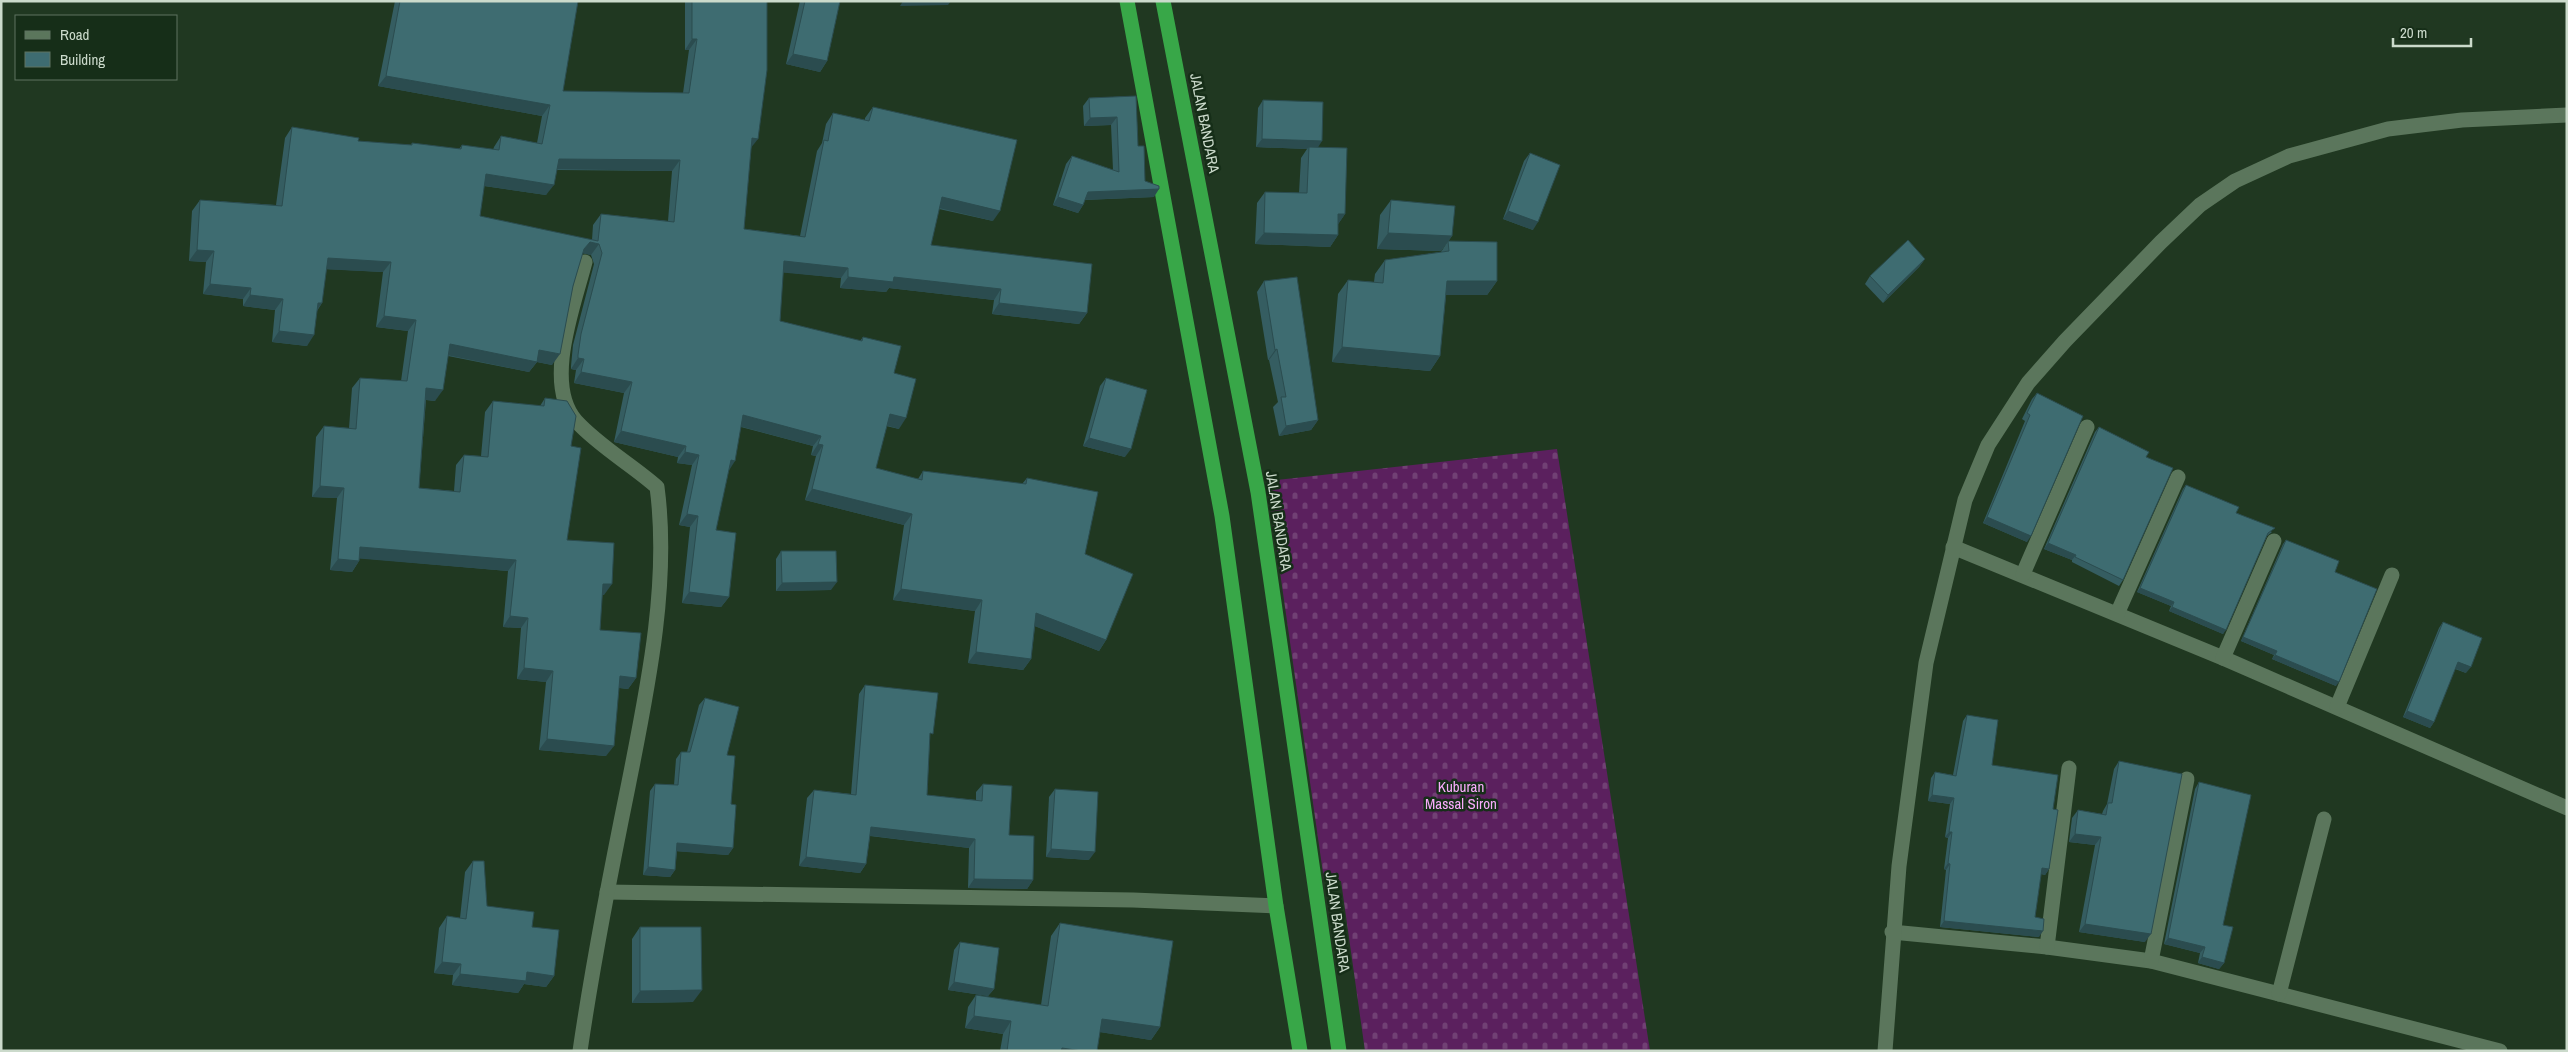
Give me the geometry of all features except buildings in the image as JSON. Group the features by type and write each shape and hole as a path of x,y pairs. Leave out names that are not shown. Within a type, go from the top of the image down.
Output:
{"highway":[{"path":"1127,1 1222,516 1276,906 1300,1051"},
{"name":"JALAN BANDARA","path":"1163,1 1258,492 1338,1051"}],"street":[{"path":"1885,1051 1892,932 1926,663 1965,500 1988,445 2028,382 2065,340 2200,205 2235,181 2289,156 2388,129 2462,120 2567,116"},
{"path":"580,1051 594,958 638,738 660,574 660,512 657,487 584,429 568,410 566,402 561,356 585,262"},
{"path":"2023,574 2087,427"},
{"path":"2117,614 2178,477"},
{"path":"2223,658 2274,541"},
{"path":"1954,548 2023,574 2223,658 2567,808"},
{"path":"2337,707 2392,575"},
{"path":"2047,947 2070,768"},
{"path":"2151,961 2186,779"},
{"path":"2279,994 2324,819"},
{"path":"607,892 1132,900 1276,906"},
{"path":"1892,932 2047,947 2151,961 2500,1051"}],"green space":[{"name":"Kuburan Massal Siron","path":"1557,449 1650,1051 1365,1051 1341,881 1324,880 1267,481"}]}
